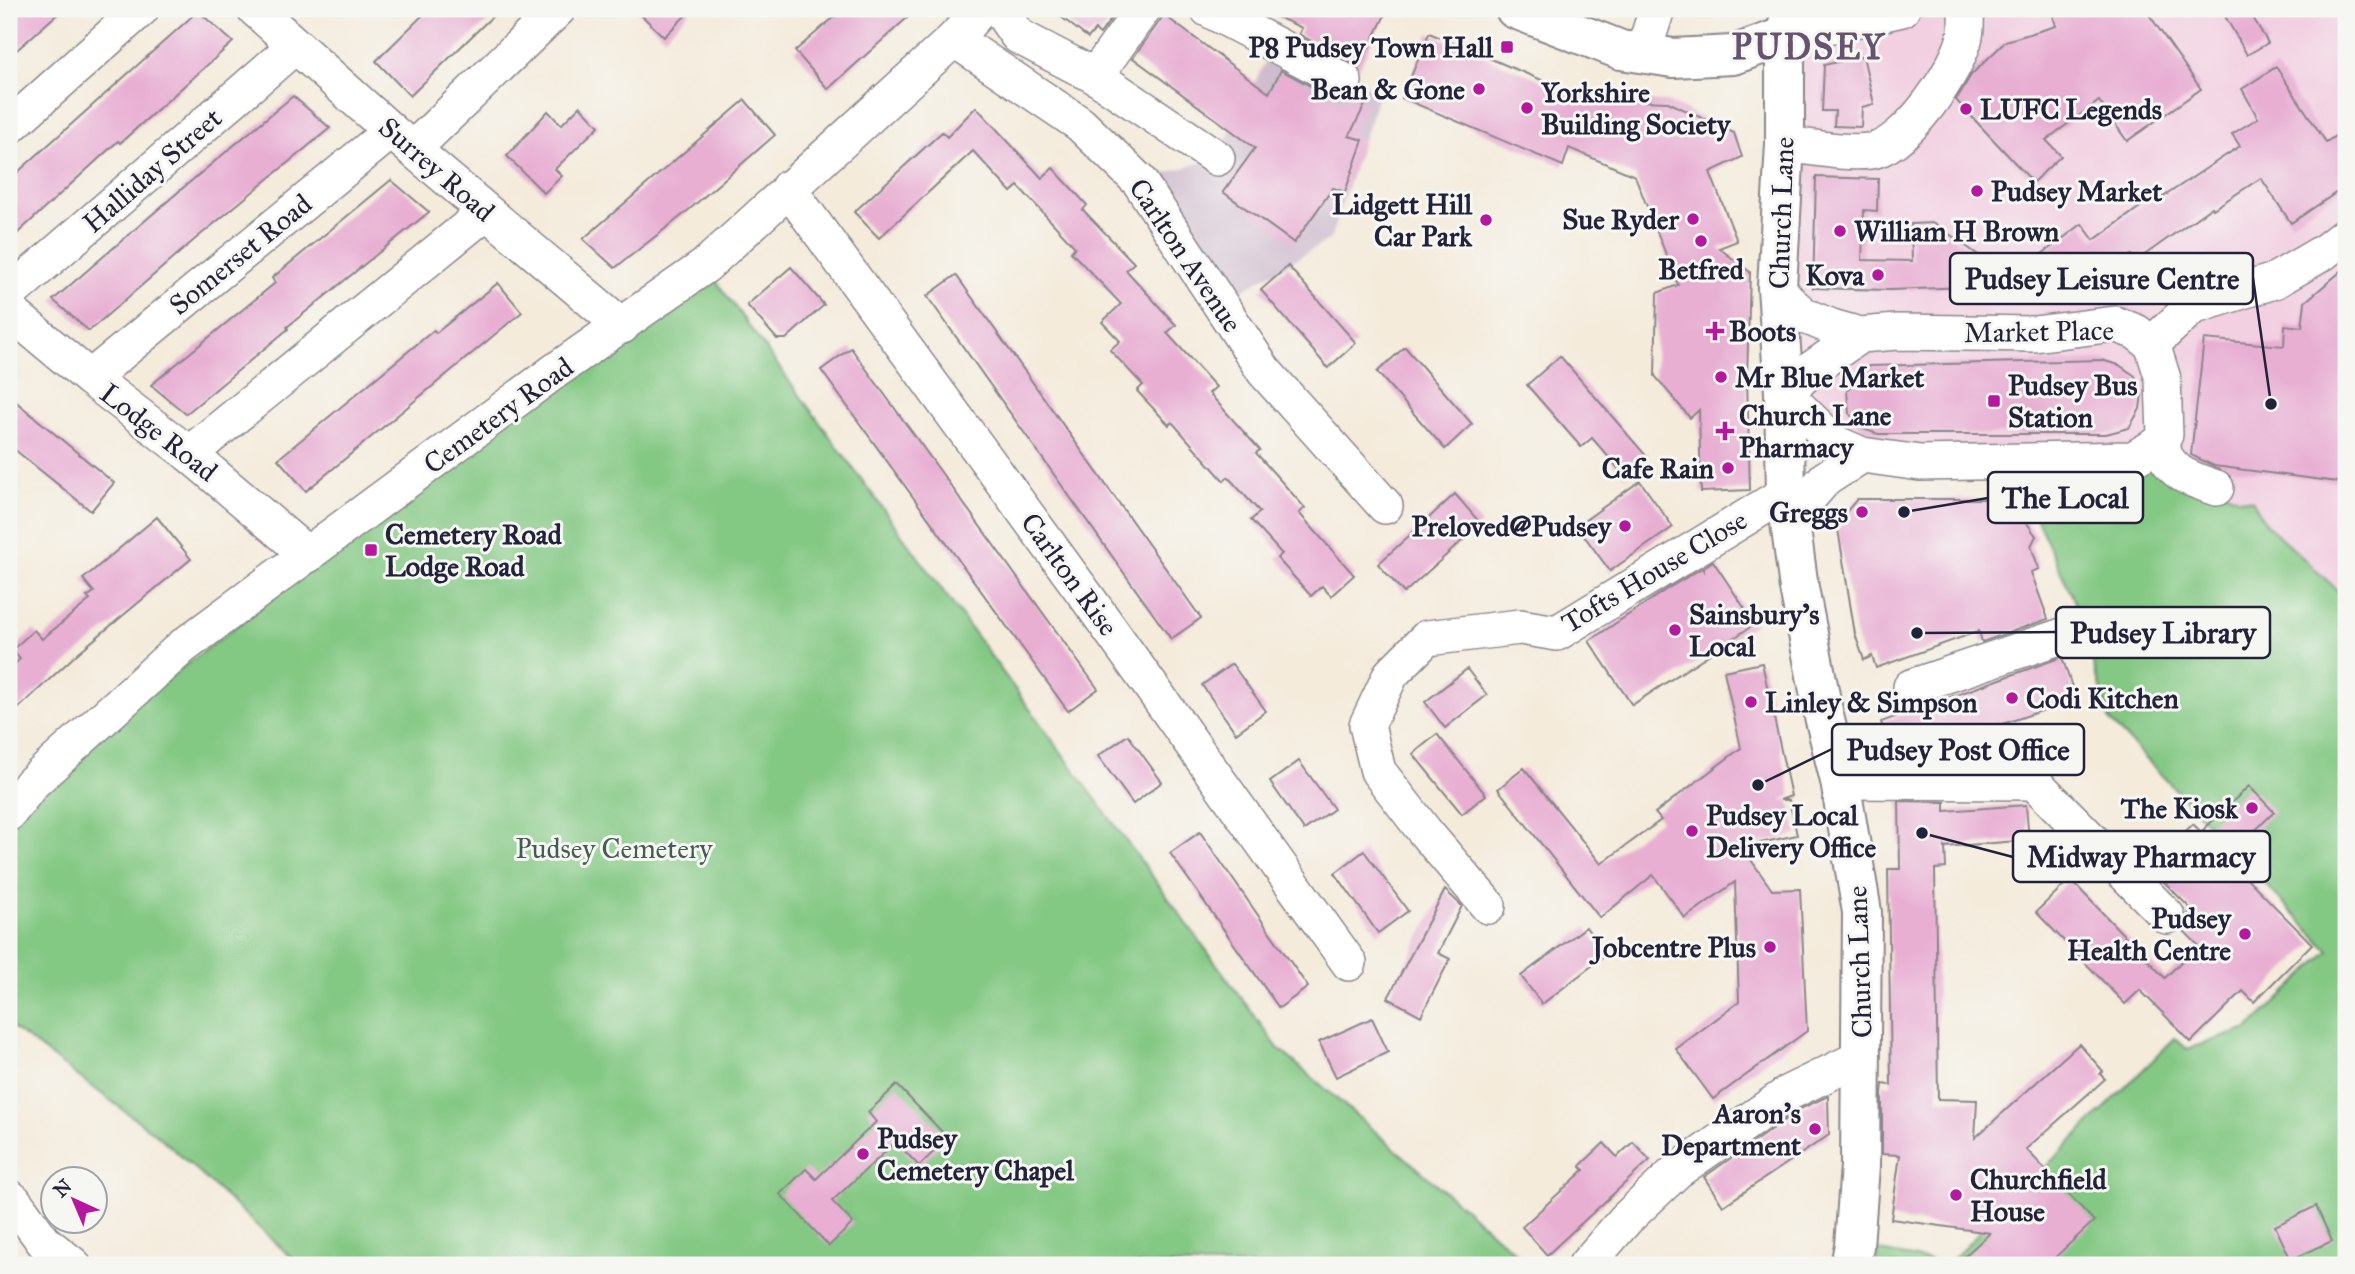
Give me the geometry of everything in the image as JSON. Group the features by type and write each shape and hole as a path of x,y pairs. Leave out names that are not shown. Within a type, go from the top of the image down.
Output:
{"main road":[{"path":"1515,9 1621,50 1673,58 1733,55 1788,22"},
{"name":"Church Lane","path":"1788,22 1777,287 1788,510 1807,630 1840,781 1862,912 1860,1166 1850,1265"}],"street":[{"path":"9,127 141,9"},
{"name":"Surrey Road","path":"255,9 402,140 622,326"},
{"name":"Somerset Road","path":"90,378 402,140 558,9"},
{"name":"Cemetery Road","path":"9,813 32,783 182,647 555,371 705,266 954,39 981,9"},
{"path":"999,9 1018,36 1095,76 1217,158"},
{"path":"1095,76 1143,9"},
{"path":"1208,9 1344,81"},
{"path":"1643,53 1657,9"},
{"path":"1788,22 1902,9"},
{"path":"1785,144 1871,151 1889,145 1928,107 1950,71 1965,37 1966,9"},
{"name":"Carlton Avenue","path":"954,39 1080,124 1139,181 1264,371 1385,506"},
{"name":"Halliday Street","path":"9,294 295,46"},
{"name":"Carlton Rise","path":"788,188 1098,611 1349,963"},
{"path":"188,454 486,212"},
{"path":"2152,344 2192,307 2274,281 2324,252 2346,235"},
{"name":"Market Place","path":"1777,287 1805,316 1860,335 1897,332 2034,334 2116,324 2136,332 2152,344 2163,379 2165,435 2159,444"},
{"name":"Lodge Road","path":"9,311 188,454 308,555"},
{"path":"1860,335 1813,368 1784,393 1835,443 1862,455 1920,463 2133,459 2159,444 2174,469 2184,477 2216,488"},
{"path":"1788,510 1811,495 1825,479 1862,455"},
{"name":"Tofts House Close","path":"1488,906 1378,771 1367,726 1391,674 1427,638 1520,626 1557,633 1788,510"},
{"path":"1911,687 2068,634"},
{"path":"1840,781 2034,782 2167,916"},
{"path":"1586,1265 1626,1219 1677,1171 1790,1092 1862,1057"},
{"path":"9,1197 44,1242 73,1265"}],"shaded area":[{"path":"1792,9 2346,9 2346,598 2266,524 2252,500 2238,498 2184,477 1920,463 1805,415 1777,287"},
{"path":"1274,44 1344,81 1380,90 1330,239 1220,303 1139,181 1217,158"}],"green space":[{"name":"Pudsey Cemetery","path":"705,266 1278,1048 1530,1265 300,1265 161,1138 9,1025 9,813 32,783"},
{"path":"2133,459 2238,498 2252,500 2266,524 2346,598 2346,1265 1876,1265 1879,1251 1948,1264 2175,1038 2187,1049 2248,1029 2329,951 2110,721 2074,600 2026,496 2073,479 2124,481"}],"building":[{"path":"9,9 63,9 9,57"},
{"path":"429,9 500,9 410,96 376,61"},
{"path":"635,9 692,9 664,37"},
{"path":"843,9 917,9 828,89 795,51"},
{"path":"1051,9 1118,9 1100,34 1095,30 1088,38"},
{"path":"1260,9 1388,9 1359,68 1299,34 1302,28"},
{"path":"2051,9 2145,9 2201,89 2127,141 2099,101 2046,140 2061,156 2033,182 1956,100 1971,75 2006,41 2056,26"},
{"path":"2221,9 2248,9 2268,43 2247,55"},
{"path":"198,11 233,42 120,143 118,141 9,241 9,180"},
{"path":"1164,15 1269,93 1281,70 1335,99 1353,99 1365,105 1349,136 1363,140 1345,192 1333,188 1294,243 1223,192 1255,148 1133,58"},
{"path":"1429,33 1587,99 1668,102 1734,133 1742,157 1710,172 1737,241 1719,248 1750,272 1747,378 1750,490 1701,492 1699,410 1690,418 1655,376 1657,293 1678,285 1635,176 1569,148 1563,166 1402,98"},
{"path":"1863,56 1874,104 1862,107 1861,127 1834,126 1835,111 1822,111 1824,65"},
{"path":"2276,67 2326,142 2346,129 2346,186 2291,223 2261,178 2213,209 2212,207 2136,261 2131,255 2114,267 2109,261 2077,285 2045,284 2030,263 2082,224 2094,240 2154,197 2157,201 2240,146 2232,134 2258,118 2242,89"},
{"path":"293,96 330,128 89,331 53,300 184,187"},
{"path":"745,100 775,135 684,214 615,268 583,239"},
{"path":"580,106 599,126 555,169 562,176 544,193 507,156 548,111 561,125"},
{"path":"976,107 1042,178 1053,168 1087,205 1083,210 1134,263 1126,270 1176,325 1167,333 1216,387 1209,393 1260,450 1256,453 1305,508 1299,513 1354,575 1331,596 1322,586 1311,596 1277,558 1282,554 1251,520 1260,512 1228,477 1224,481 1172,422 1169,425 1137,391 1143,385 1110,350 1120,341 1102,322 1121,304 1071,252 1075,247 1018,186 1011,192 973,151 879,238 854,212 942,132 947,137"},
{"path":"1816,177 1878,179 1877,211 1864,210 1862,260 1912,261 1911,224 1934,223 1992,265 1993,286 1890,290 1813,288"},
{"path":"391,180 429,212 287,327 288,329 186,414 151,385 275,283 272,278"},
{"path":"1288,266 1356,343 1328,368 1261,290"},
{"path":"791,267 824,305 786,339 777,339 747,305"},
{"path":"2346,267 2346,483 2214,466 2191,455 2204,339 2284,346 2285,325 2302,327 2305,302"},
{"path":"956,275 1201,618 1171,639 927,296"},
{"path":"498,283 522,312 306,491 278,459 434,330 436,333"},
{"path":"1405,347 1472,424 1445,449 1377,372"},
{"path":"851,348 1098,689 1068,711 821,370"},
{"path":"1560,356 1647,457 1625,476 1592,438 1581,447 1527,385"},
{"name":"Pudsey Bus Station","path":"2101,360 2119,365 2135,376 2142,394 2140,409 2129,428 2106,434 1878,434 1863,429 1849,413 1847,391 1857,375 1869,366"},
{"path":"9,396 114,483 91,511 9,445"},
{"name":"Preloved@Pudsey","path":"1640,481 1673,527 1610,571 1577,526"},
{"path":"1455,494 1481,524 1404,593 1378,564"},
{"path":"1857,499 2010,499 2036,536 2031,546 2039,569 2031,572 2048,619 1982,642 1979,631 1876,668 1872,656 1864,660 1855,634 1837,523"},
{"path":"157,517 191,559 79,652 9,717 9,669 20,659 12,650 34,630 42,639 90,600 87,597 94,592 83,579"},
{"name":"Sainsbury's Local","path":"1713,561 1755,624 1632,705 1589,641 1667,589 1702,568 1704,571 1704,567"},
{"path":"2062,657 2076,699 1894,761 1881,722"},
{"path":"1762,663 1791,796 1780,800 1789,800 1797,835 1742,847 1772,890 1800,889 1807,1031 1713,1099 1676,1049 1739,1002 1735,882 1685,918 1653,875 1600,918 1498,789 1524,768 1601,864 1661,820 1655,813 1741,748 1724,671"},
{"path":"1232,664 1266,711 1236,733 1202,685"},
{"path":"1467,669 1487,695 1445,728 1425,702"},
{"path":"1437,734 1486,795 1462,814 1413,754"},
{"path":"1128,735 1162,782 1133,804 1098,756"},
{"path":"1299,761 1334,809 1304,830 1270,782"},
{"name":"Pudsey Health Centre","path":"2249,786 2274,812 2227,858 2312,944 2254,1002 2243,991 2191,1042 2140,990 2125,1004 2036,912 2070,879 2165,978 2198,945 2182,929 2192,910 2149,867 2193,824 2201,832"},
{"path":"1899,801 1945,802 1945,811 2026,805 2029,840 1945,847 1946,868 1935,869 1938,1099 1977,1100 1975,1138 2079,1044 2103,1071 2100,1074 2105,1079 2026,1149 2094,1221 2047,1265 1955,1265 1990,1233 1891,1219 1900,1155 1882,1154 1882,1093 1883,1084 1891,1085 1888,869 1900,869"},
{"path":"1200,832 1308,987 1279,1008 1170,853"},
{"path":"1364,851 1408,911 1378,933 1335,873"},
{"path":"1445,890 1462,906 1438,953 1450,959 1421,1016 1388,998"},
{"path":"1586,927 1606,955 1542,1004 1521,976"},
{"path":"1372,1018 1388,1052 1336,1077 1319,1042"},
{"name":"Pudsey Cemetery Chapel","path":"897,1085 948,1138 919,1166 896,1142 832,1201 853,1223 829,1246 780,1194 806,1169 816,1179 876,1122 868,1112"},
{"path":"1828,1096 1829,1135 1723,1206 1704,1177 1800,1109"},
{"path":"1633,1142 1650,1160 1547,1255 1522,1227 1584,1170 1580,1166 1604,1143 1617,1157"},
{"path":"2316,1206 2332,1241 2291,1260 2275,1226"}],"place":[{"name":"P8 Pudsey Town Hall","path":"1507,47"},
{"name":"Bean & Gone","path":"1479,89"},
{"name":"Yorkshire Building Society","path":"1527,108"},
{"name":"LUFC Legends","path":"1966,109"},
{"name":"Pudsey Market","path":"1977,191"},
{"name":"Sue Ryder","path":"1693,219"},
{"name":"Lidgett Hill Car Park","path":"1486,220"},
{"name":"William H Brown","path":"1840,231"},
{"name":"Betfred","path":"1701,241"},
{"name":"Kova","path":"1878,275"},
{"name":"Boots","path":"1715,331"},
{"name":"Mr Blue Market","path":"1721,377"},
{"name":"Pudsey Bus Station","path":"1994,401"},
{"name":"Pudsey Leisure Centre","path":"2271,404"},
{"name":"Church Lane Pharmacy","path":"1725,431"},
{"name":"Cafe Rain","path":"1728,468"},
{"name":"Greggs","path":"1862,512"},
{"name":"The Local","path":"1904,512"},
{"name":"Preloved@Pudsey","path":"1625,526"},
{"name":"Cemetery Road Lodge Road","path":"371,550"},
{"name":"Sainsbury's Local","path":"1675,630"},
{"name":"Pudsey Library","path":"1917,633"},
{"name":"Codi Kitchen","path":"2012,698"},
{"name":"Linley & Simpson","path":"1751,702"},
{"name":"Pudsey Post Office","path":"1758,785"},
{"name":"The Kiosk","path":"2252,808"},
{"name":"Pudsey Local Delivery Office","path":"1692,831"},
{"name":"Midway Pharmacy","path":"1922,833"},
{"name":"Pudsey Health Centre","path":"2245,934"},
{"name":"Jobcentre Plus","path":"1770,947"},
{"name":"Aaron's Department","path":"1815,1129"},
{"name":"Pudsey Cemetery Chapel","path":"863,1154"},
{"name":"Churchfield House","path":"1956,1195"}],"district":[{"name":"PUDSEY","path":"1809,47"}]}
